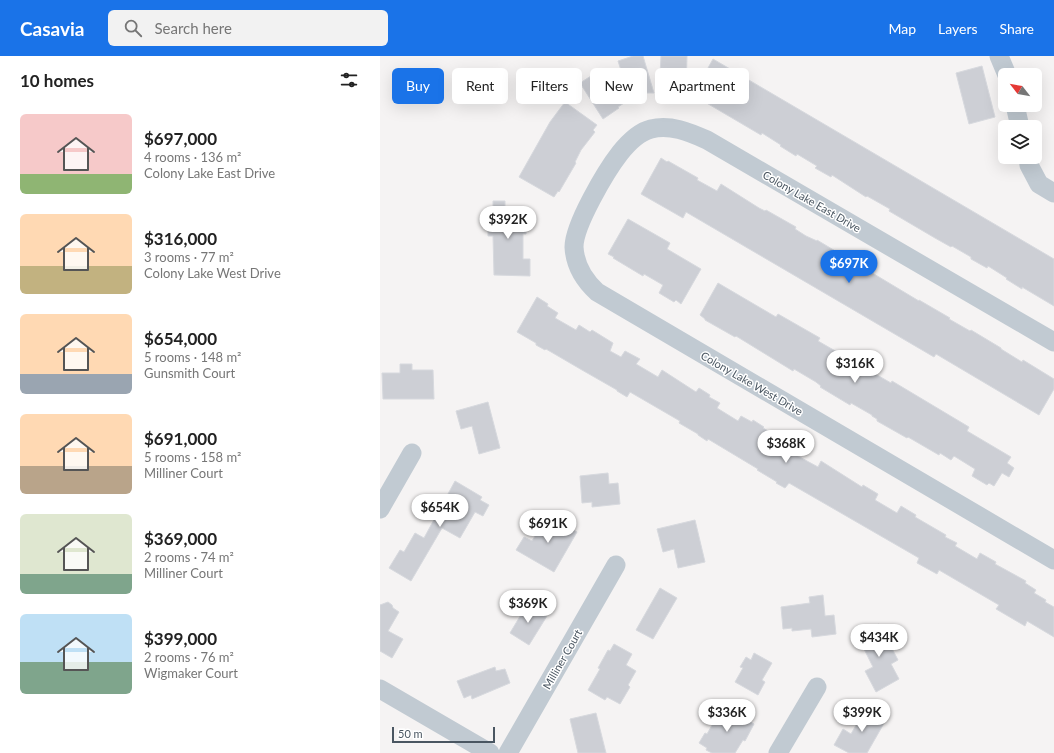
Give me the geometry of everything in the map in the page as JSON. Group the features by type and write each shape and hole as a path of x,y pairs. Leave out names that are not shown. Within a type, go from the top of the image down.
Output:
{"street":[{"path":"999,56 1004,68"},
{"name":"Colony Lake East Drive","path":"601,184 611,165 621,151 643,132 662,127 675,128 694,134 727,151 1054,342"},
{"path":"1030,164 1039,184 1054,193"},
{"name":"Colony Lake West Drive","path":"601,184 582,217 574,247 576,263 587,282 596,292 1054,560"},
{"path":"380,510 412,453"},
{"name":"Milliner Court","path":"508,753 616,565"},
{"path":"778,753 817,687"},
{"path":"380,689 490,753"}],"building":[{"path":"633,56 643,56 647,68 620,68 618,61"},
{"path":"661,56 687,56 687,68 660,68"},
{"path":"713,59 728,68 708,68"},
{"path":"982,66 995,117 969,124 956,73"},
{"path":"647,69 654,93 647,93"},
{"path":"590,77 590,99 582,86 582,82"},
{"path":"749,80 1054,259 1054,306 1022,287 1022,289 988,266 987,268 971,259 971,257 889,211 890,209 867,196 866,197 832,175 831,177 815,168 817,166 797,154 796,156 762,133 761,135 708,104 749,104"},
{"path":"564,104 568,104 597,125 593,130 595,132 581,150 575,162 576,163 559,192 558,191 554,197 519,177 550,122"},
{"path":"593,104 622,104 618,107 619,108 603,119"},
{"path":"661,158 698,178 697,180 717,191 721,184 759,208 765,211 766,210 796,227 795,229 806,236 817,240 856,265 868,272 869,271 950,318 949,319 970,331 971,330 1022,362 1023,360 1054,379 1054,389 1039,415 936,354 934,357 686,212 683,218 641,194"},
{"path":"493,201 505,201 505,209 527,208 526,234 523,234 523,259 530,259 530,276 494,275 493,236 488,236 488,209 493,209"},
{"path":"628,219 670,243 667,249 701,269 681,304 676,300 674,302 659,293 663,285 644,274 643,276 608,254"},
{"path":"718,283 776,317 778,314 820,338 818,341 891,383 892,381 969,427 967,431 1011,457 1007,463 1014,468 1009,477 1002,473 994,486 989,483 987,485 972,476 975,469 954,456 951,460 940,453 939,455 908,437 907,438 877,421 877,419 872,415 851,403 850,405 820,387 821,386 816,382 794,369 793,371 736,336 735,337 705,320 700,315"},
{"path":"537,297 558,313 555,318 576,330 579,325 590,332 592,330 613,343 610,351 621,357 625,351 640,359 636,364 658,377 662,370 696,392 699,388 710,395 709,397 720,403 717,408 738,421 741,416 752,422 753,420 764,427 763,428 789,443 787,445 798,451 796,455 818,467 821,461 862,487 863,485 878,494 875,500 897,513 901,506 916,515 915,517 946,535 945,537 957,543 955,546 977,559 980,553 996,562 995,564 1026,581 1025,583 1036,590 1034,593 1054,607 1054,637 1027,621 1025,626 996,609 999,605 939,570 937,574 917,563 919,558 789,483 785,488 776,483 777,482 757,470 758,469 708,439 707,441 679,423 680,421 630,392 627,397 546,349 545,350 536,345 536,343 517,332"},
{"path":"400,364 412,364 412,370 433,370 434,399 383,399 382,373 400,373"},
{"path":"488,402 500,448 479,454 472,426 461,429 456,411"},
{"path":"608,473 609,484 618,483 620,504 592,507 592,502 582,503 580,476"},
{"path":"455,481 482,497 480,500 489,505 483,516 475,512 460,538 442,528 411,581 389,568 400,550 404,552 415,533 424,538"},
{"path":"548,515 577,532 554,572 516,550 524,537 532,541"},
{"path":"695,520 705,562 678,568 674,549 663,552 657,529"},
{"path":"660,588 677,598 653,639 636,630"},
{"path":"823,595 825,616 834,615 836,634 812,637 811,629 792,631 792,628 783,629 781,607 810,603 809,597"},
{"path":"388,602 399,612 388,631 403,639 392,658 380,651 380,605"},
{"path":"528,603 547,616 529,645 510,633"},
{"path":"879,624 898,660 891,664 899,679 876,692 865,671 873,667 857,635"},
{"path":"614,644 632,654 626,665 636,671 628,685 630,687 620,704 607,697 605,700 588,690 600,669 598,668 608,650 610,651"},
{"path":"754,653 772,663 762,680 765,682 758,695 735,682 743,668 740,667 746,657 751,660"},
{"path":"495,667 496,671 505,669 510,683 472,699 471,695 464,698 457,681"},
{"path":"723,706 754,724 745,741 743,740 735,753 712,753 706,750 707,748 699,743 705,733 707,734"},
{"path":"867,706 887,718 867,753 849,753 834,745 843,729 851,734"},
{"path":"596,713 606,753 578,753 570,719"}]}
